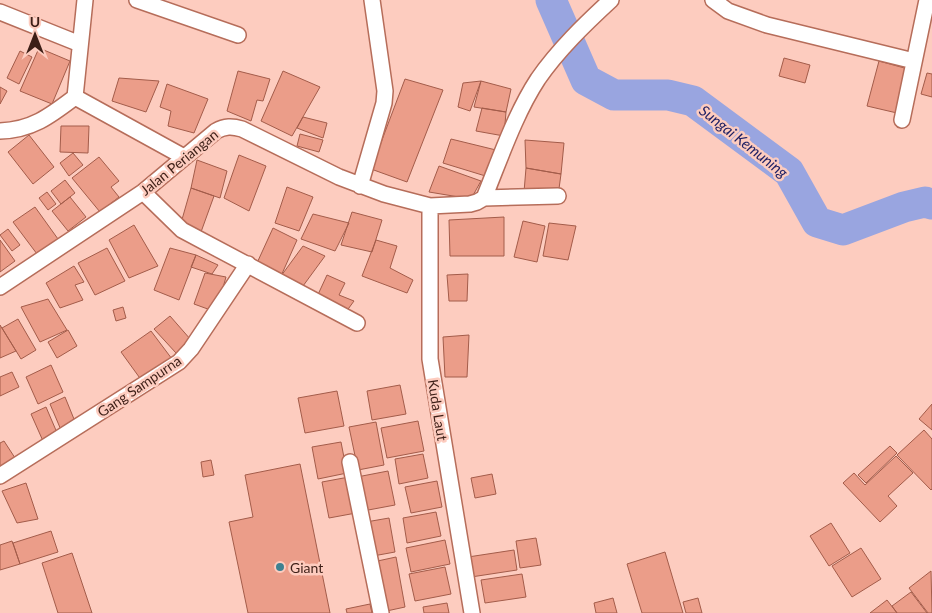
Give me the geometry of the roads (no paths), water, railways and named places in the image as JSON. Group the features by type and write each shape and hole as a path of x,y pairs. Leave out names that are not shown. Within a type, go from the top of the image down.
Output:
{"street":[{"path":"0,131 30,127 53,114 75,97 85,0"},
{"path":"137,0 238,35"},
{"path":"360,186 384,103 385,91 372,0"},
{"path":"484,198 529,94 539,77 580,29 611,0"},
{"path":"713,0 728,12 767,26 914,61"},
{"path":"902,120 927,0"},
{"path":"0,12 80,44"},
{"path":"75,97 184,157"},
{"name":"Jalan Periangan","path":"0,287 143,192 216,130 221,128 234,127 360,186 430,206 470,204 484,198 558,196"},
{"path":"143,192 182,230 357,324"},
{"name":"Kuda Laut","path":"430,206 430,360 472,613"},
{"name":"Gang Sampurna","path":"0,476 178,362 192,349 248,264"},
{"path":"350,462 381,613"}],"waterway":[{"name":"Sungai Kemuning","path":"551,0 586,80 614,95 668,95 693,101 789,172 817,222 843,230 904,207 925,202 932,204"}],"place":[{"name":"Giant","path":"280,567"}]}
